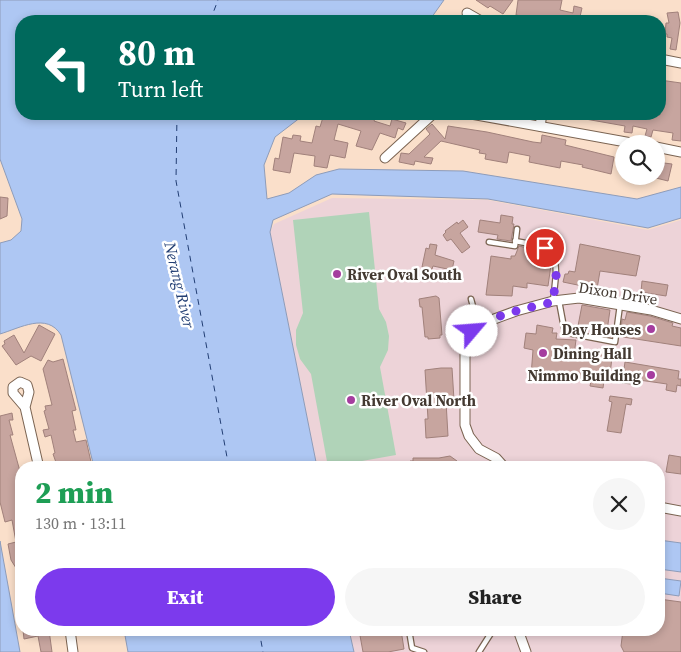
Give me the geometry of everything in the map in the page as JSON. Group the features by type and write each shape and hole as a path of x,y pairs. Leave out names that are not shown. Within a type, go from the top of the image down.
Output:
{"street":[{"path":"467,13 470,15"},
{"path":"666,60 681,63"},
{"path":"385,158 426,120"},
{"path":"506,120 615,140"},
{"path":"540,126 541,120"},
{"path":"665,149 681,152"},
{"name":"Dixon Drive","path":"478,326 516,311 556,301 579,298 651,310 681,319"},
{"path":"478,326 472,331 467,340 465,354 465,425 469,436 480,449 499,461"},
{"path":"25,407 37,461"},
{"path":"665,508 681,511"},
{"path":"71,636 73,652"},
{"path":"520,636 526,652"}],"lane":[{"path":"489,242 515,246 516,229"},
{"path":"515,241 545,248 554,257 557,270 556,301 564,328 568,333 615,342 620,305"},
{"path":"471,298 478,326"},
{"path":"410,636 412,648 424,652"},
{"path":"479,652 489,636"}],"shaded area":[{"path":"332,198 488,200 648,230 681,220 681,652 354,652 350,636 665,636 665,461 316,461 270,232 274,224"}],"green space":[{"path":"369,212 379,309 386,322 389,336 388,350 380,367 396,455 362,461 327,461 311,374 300,359 296,345 296,330 303,313 293,220"}],"water":[{"name":"Nerang River","path":"0,0 444,0 433,15 15,15 15,120 297,120 275,137 264,165 267,199 289,193 316,175 339,169 463,171 637,199 681,187 681,218 648,228 488,199 332,194 273,220 270,232 316,461 92,461 61,335 55,328 41,323 24,326 0,334 0,243 11,240 21,231 22,219 0,159"},
{"path":"0,541 15,624 15,636 17,636 20,652 0,652"},
{"path":"665,541 681,543 681,572 665,570"},
{"path":"665,579 681,581 679,596 665,594"},
{"path":"125,636 350,636 354,652 128,652"}],"building":[{"path":"476,0 513,0 503,14 490,6 488,8"},
{"path":"518,0 562,0 560,10 573,13 574,6 582,8 580,15 516,15"},
{"path":"678,12 680,23 676,50 670,49 672,38 667,37 666,34 666,23 669,23 667,13"},
{"path":"666,81 681,83 681,141 672,140 673,133 653,130 652,135 645,135 647,129 633,126 632,133 624,132 625,126 591,120 666,120"},
{"path":"322,120 374,120 390,126 392,120 406,123 403,130 398,128 395,138 380,133 372,150 356,146 361,131 338,124 334,140 348,143 345,158 330,155 327,168 314,166 315,156 294,153 290,173 273,170 275,158 279,159 283,137 292,139 293,135 301,136 300,141 312,143 316,126 320,127"},
{"path":"432,124 445,139 448,126 541,143 542,135 566,140 565,145 614,157 611,174 582,167 583,165 561,161 560,168 529,162 530,156 509,152 507,163 485,159 486,154 479,153 480,150 441,141 424,157 433,158 431,164 415,161 414,165 399,162 401,153 409,154 430,134 426,129"},
{"path":"665,163 672,164 668,181 665,180"},
{"path":"0,197 8,198 7,216 0,219"},
{"path":"501,215 513,217 512,224 514,224 511,241 497,239 498,235 478,232 480,220 500,223"},
{"path":"463,220 468,227 460,233 470,247 462,253 451,239 447,241 443,235 445,231 457,222 458,224"},
{"path":"430,244 437,245 435,255 454,261 452,270 433,266 432,269 422,267 426,248 429,249"},
{"path":"580,244 640,256 636,276 600,271 597,289 563,282 565,274 568,274 569,271 575,272"},
{"path":"519,246 539,251 538,263 551,265 548,286 527,283 527,288 513,286 512,296 486,295 491,256 511,259 511,256 515,256"},
{"path":"642,281 668,285 666,296 641,292"},
{"path":"436,296 439,298 442,335 440,335 440,338 428,339 428,337 425,337 422,307 420,307 419,299"},
{"path":"582,305 610,310 607,331 578,326"},
{"name":"Day Houses","path":"627,312 650,316 673,323 672,326 681,328 681,346 623,337 623,332 621,331 622,319 625,320"},
{"path":"39,325 55,334 41,361 31,356 16,365 2,346 5,344 4,341 14,335 24,353"},
{"path":"537,325 553,328 552,333 557,333 556,339 576,340 574,355 595,358 596,351 608,353 608,356 612,357 610,375 605,374 603,388 590,386 591,381 570,377 570,379 563,378 564,376 548,373 547,378 531,376 533,350 524,348 526,333 536,334"},
{"path":"63,359 76,410 72,411 76,430 73,430 76,442 86,440 91,461 56,461 51,435 45,437 43,430 49,429 44,411 46,410 45,406 52,405 43,369 48,360 53,362"},
{"name":"Nimmo Building","path":"625,362 679,371 678,379 681,379 681,386 677,385 676,392 666,390 667,384 632,379 631,384 622,383"},
{"path":"452,368 454,400 446,401 448,436 426,438 425,419 428,419 425,370"},
{"path":"610,396 632,399 631,405 626,404 621,433 607,431 612,402 609,401"},
{"path":"12,413 13,420 9,420 13,435 10,435 17,461 15,461 15,536 12,520 5,522 0,502 0,416"},
{"path":"669,455 681,457 681,474 666,472"},
{"path":"450,456 457,461 413,461 413,458"},
{"path":"15,542 15,566 11,560 8,544"},
{"path":"665,600 681,602 681,652 624,652 621,646 622,636 665,636"},
{"path":"24,636 38,636 24,639"},
{"path":"38,636 50,636 52,652 41,652"},
{"path":"360,636 402,636 404,649 388,652 363,652"}],"ferry route":[{"path":"212,15 218,0"},
{"path":"177,120 176,181 228,461"},
{"path":"260,636 263,652"}],"place":[{"name":"River Oval South","path":"337,274"},
{"name":"Day Houses","path":"651,329"},
{"name":"Dining Hall","path":"543,353"},
{"name":"Nimmo Building","path":"651,375"},
{"name":"River Oval North","path":"351,400"}],"route":[{"path":"472,331 478,326 516,311 553,302 557,270 554,257 545,248"}]}
